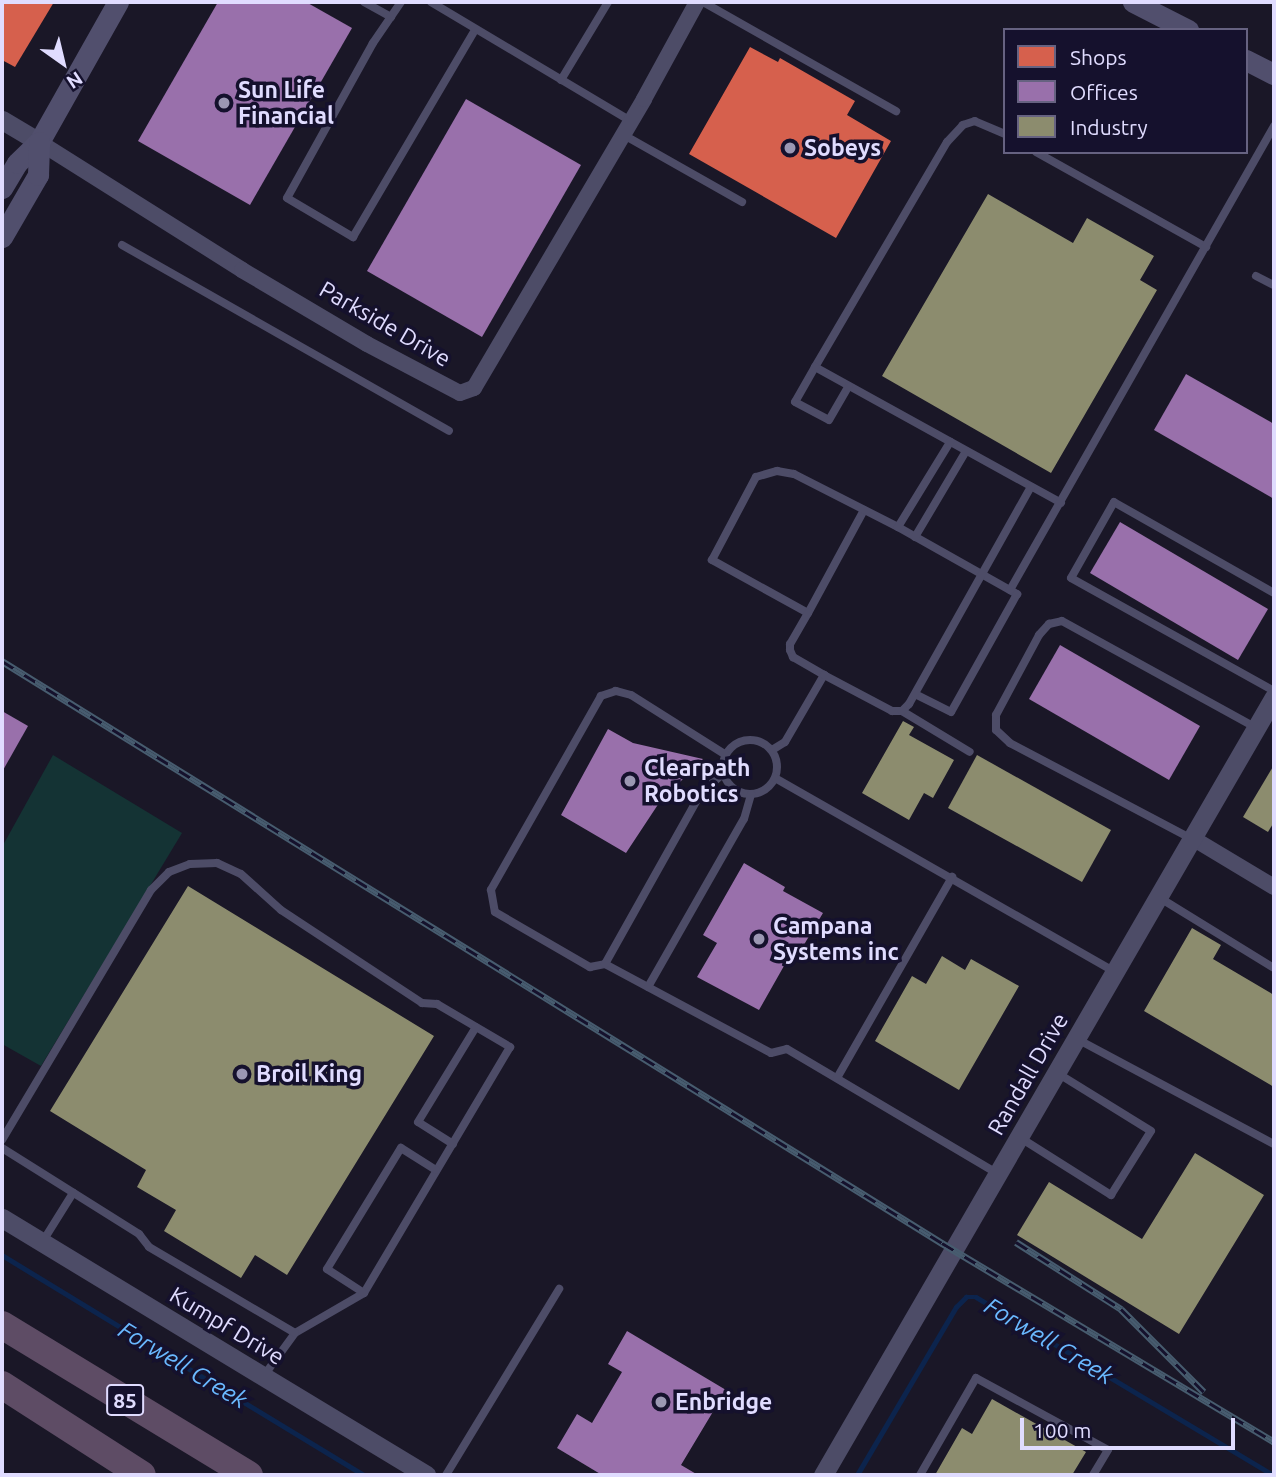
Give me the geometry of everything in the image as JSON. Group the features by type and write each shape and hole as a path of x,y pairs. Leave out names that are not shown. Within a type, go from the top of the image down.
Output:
{"highway":[{"name":"85","path":"2,1325 249,1475"},
{"name":"85","path":"3,1387 142,1475"}],"main road":[{"path":"2,188 17,163 39,142 118,2"},
{"path":"1133,2 1184,28"},
{"path":"1248,61 1274,74"},
{"path":"2,237 38,175 39,142"}],"street":[{"name":"Parkside Drive","path":"2,120 367,344 460,393 474,388 627,128 697,2"},
{"name":"Randall Drive","path":"823,1475 1160,898 1274,697"},
{"path":"1194,839 1274,887"},
{"name":"Kumpf Drive","path":"2,1218 426,1475"}],"lane":[{"path":"364,2 391,17"},
{"path":"401,2 373,43 287,198 353,237 475,30"},
{"path":"431,2 561,80 627,128 742,202"},
{"path":"561,80 608,2"},
{"path":"703,2 897,111"},
{"path":"849,386 829,420 795,402 947,142 962,125 975,121 1003,133"},
{"path":"1010,590 1274,126"},
{"path":"1040,154 1206,247"},
{"path":"122,245 449,431"},
{"path":"1256,276 1274,285"},
{"path":"815,367 1061,503"},
{"path":"898,527 950,442"},
{"path":"915,537 966,451"},
{"path":"808,613 712,560 757,477 777,471 794,474 898,527 1017,594 951,712 915,694"},
{"path":"902,711 915,694 1031,487"},
{"path":"1274,593 1114,502 1071,578 1274,691"},
{"path":"864,510 790,644 793,657 892,711 902,711 970,752"},
{"path":"1194,839 1010,743 996,730 996,715 1039,635 1049,624 1062,621 1256,728"},
{"path":"772,750 785,742 824,675"},
{"path":"726,755 631,695 616,691 601,696 491,890 491,902 495,912 590,967 606,964 771,1053 787,1049 998,1174"},
{"path":"749,740 765,744 772,750 777,759 775,778 766,789 751,794 734,789 724,773 726,755 732,747 749,740"},
{"path":"606,964 701,793 724,773"},
{"path":"775,778 1116,973"},
{"path":"648,987 744,819 751,794"},
{"path":"2,1140 151,890 169,872 190,864 217,863 241,874 281,910 422,1003 437,1004 510,1047 364,1293 295,1333 263,1377"},
{"path":"837,1078 952,877"},
{"path":"1160,898 1274,968"},
{"path":"453,1144 418,1122 476,1027"},
{"path":"1077,1039 1274,1144"},
{"path":"1019,1137 1111,1195 1151,1131 1057,1073"},
{"path":"2,1148 139,1234 149,1247 295,1333"},
{"path":"364,1293 327,1269 401,1148 436,1170"},
{"path":"42,1243 73,1192"},
{"path":"446,1475 559,1289"},
{"path":"920,1475 976,1378 1108,1450 1093,1475"}],"green space":[{"path":"53,755 182,833 41,1066 2,1044 2,847"}],"building: Shops":[{"path":"2,2 54,2 15,67 2,60"},
{"name":"Sobeys","path":"750,47 778,62 780,58 855,101 847,115 891,141 836,238 689,154"}],"building: Offices":[{"path":"218,2 306,2 352,28 250,205 138,141"},
{"path":"466,99 581,165 482,337 367,271"},
{"path":"1186,374 1274,424 1274,499 1154,430"},
{"path":"1120,522 1268,609 1238,660 1090,573"},
{"path":"1060,645 1200,726 1169,780 1029,699"},
{"path":"2,711 28,726 2,772"},
{"name":"Clearpath Robotics","path":"608,729 633,743 703,759 659,803 626,853 561,815"},
{"name":"Campana Systems inc","path":"744,863 785,887 783,891 823,913 799,953 793,950 759,1010 697,977 717,943 703,935"},
{"name":"Enbridge","path":"627,1331 726,1390 681,1465 698,1475 602,1475 557,1448 577,1414 592,1423 622,1372 608,1364"}],"building: Industry":[{"path":"988,194 1073,243 1087,218 1154,256 1140,280 1157,290 1051,473 882,376"},
{"path":"903,721 914,727 909,735 954,760 933,798 924,793 909,820 862,793"},
{"path":"977,755 1111,830 1082,882 948,808"},
{"path":"1274,765 1274,822 1268,832 1243,817"},
{"name":"Broil King","path":"188,886 434,1036 287,1275 255,1255 241,1278 164,1231 176,1210 137,1187 146,1170 50,1111"},
{"path":"1192,928 1221,945 1213,959 1274,995 1274,1087 1144,1011"},
{"path":"942,956 965,970 971,959 1019,986 959,1090 875,1041 912,976 926,984"},
{"path":"1195,1153 1264,1195 1179,1334 1017,1235 1049,1182 1142,1239"},
{"path":"992,1399 1086,1452 1072,1475 935,1475 962,1428 972,1434"}],"waterway":[{"name":"Forwell Creek","path":"2,1255 364,1475"},
{"name":"Forwell Creek","path":"857,1475 956,1307 966,1297 976,1297 1273,1475"}],"railway":[{"path":"2,661 942,1243 1274,1442"},
{"path":"1016,1242 1121,1309 1204,1392"}],"place":[{"name":"Sun Life Financial","path":"224,103"},
{"name":"Sobeys","path":"790,148"},
{"name":"Clearpath Robotics","path":"630,781"},
{"name":"Campana Systems inc","path":"759,939"},
{"name":"Broil King","path":"242,1074"},
{"name":"Enbridge","path":"661,1402"}]}
